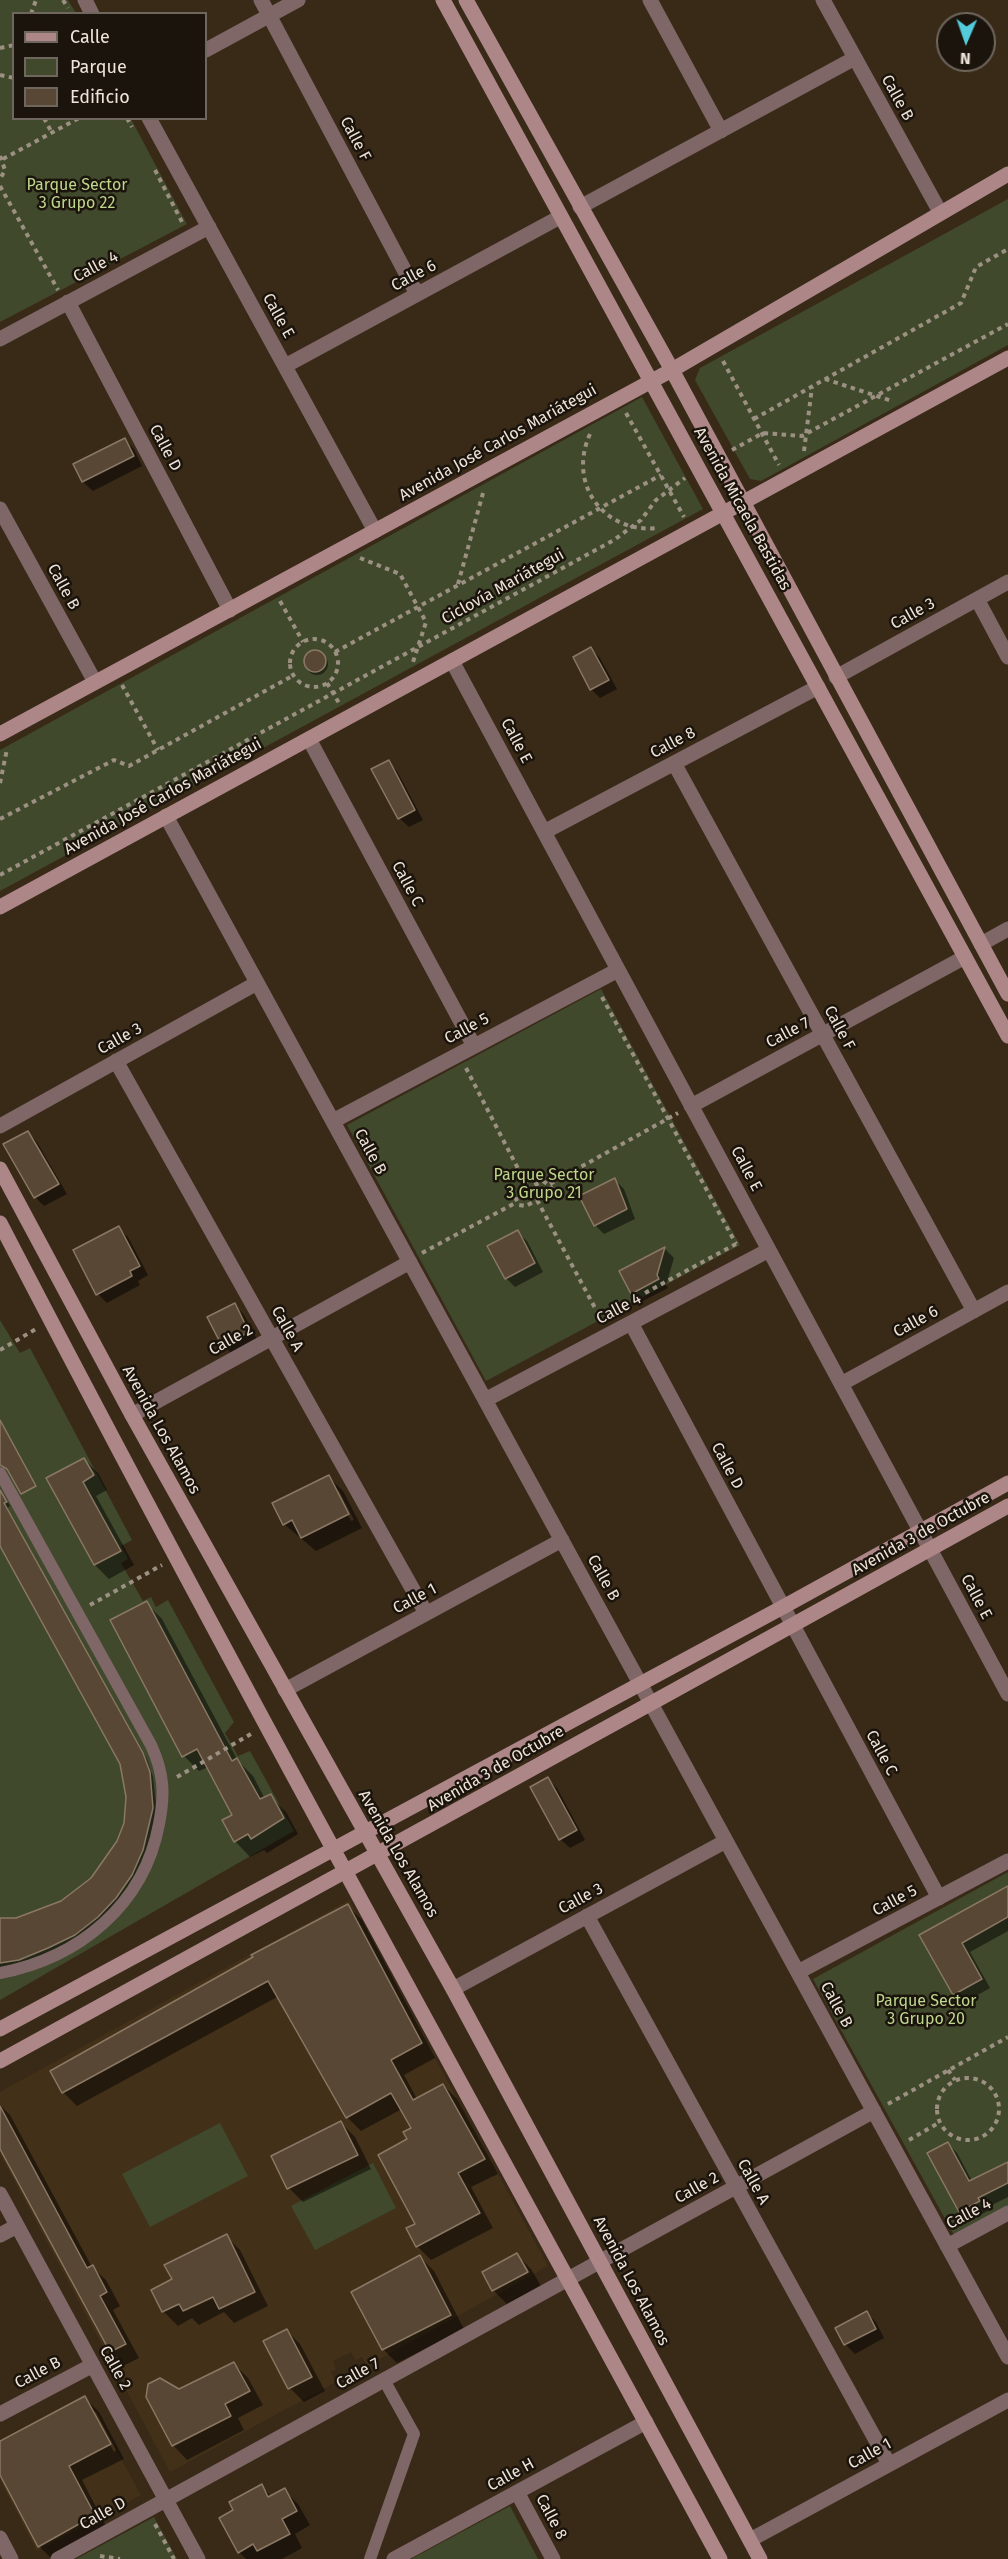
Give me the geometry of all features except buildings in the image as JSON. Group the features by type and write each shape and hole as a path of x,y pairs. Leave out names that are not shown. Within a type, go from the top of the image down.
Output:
{"street":[{"name":"Calle F","path":"261,0 417,294"},
{"path":"207,49 298,0"},
{"name":"Avenida Micaela Bastidas","path":"443,0 1008,1036"},
{"name":"Avenida Micaela Bastidas","path":"466,0 672,370 1008,994"},
{"path":"650,0 721,131"},
{"name":"Calle B","path":"823,0 940,212"},
{"path":"580,207 855,58"},
{"name":"Calle E","path":"150,120 375,531"},
{"name":"Avenida José Carlos Mariátegui","path":"6,731 672,370 1008,174"},
{"name":"Calle 6","path":"285,366 560,217"},
{"name":"Calle 4","path":"0,339 209,226"},
{"name":"Calle D","path":"68,302 230,610"},
{"name":"Avenida José Carlos Mariátegui","path":"0,907 1008,358"},
{"name":"Calle B","path":"1,515 95,682"},
{"name":"Calle 3","path":"836,677 1008,582"},
{"path":"977,599 1008,657"},
{"name":"Calle E","path":"452,661 920,1531 1007,1688"},
{"name":"Calle 8","path":"544,832 818,687"},
{"name":"Calle C","path":"309,739 474,1046"},
{"name":"Calle F","path":"674,763 974,1311"},
{"name":"Calle B","path":"166,816 333,1121 413,1259 485,1400 798,1972 880,2108 947,2246 1008,2357"},
{"path":"981,944 1008,929"},
{"name":"Calle 7","path":"691,1106 965,957"},
{"name":"Calle 5","path":"333,1121 462,1060 474,1046 618,970"},
{"name":"Calle 3","path":"0,1126 257,983"},
{"name":"Calle A","path":"117,1061 426,1613"},
{"name":"Avenida Los Alamos","path":"0,1169 132,1415 365,1833 380,1855 760,2559"},
{"path":"0,1224 345,1874 720,2559"},
{"name":"Calle 4","path":"485,1400 769,1250"},
{"name":"Calle 2","path":"132,1415 413,1259"},
{"name":"Calle 6","path":"841,1384 1008,1292"},
{"name":"Calle D","path":"631,1323 792,1625"},
{"name":"Avenida 3 de Octubre","path":"0,2029 783,1607 1008,1483"},
{"name":"Avenida 3 de Octubre","path":"0,2061 380,1855 650,1702 1008,1506"},
{"name":"Calle 1","path":"285,1690 562,1540"},
{"name":"Calle C","path":"792,1625 939,1898"},
{"name":"Calle 3","path":"453,1989 726,1841"},
{"name":"Calle 5","path":"798,1972 1008,1862"},
{"name":"Calle A","path":"587,1916 889,2464"},
{"name":"Calle 2","path":"568,2279 880,2108"},
{"name":"Calle 2","path":"0,2194 198,2559"},
{"name":"Calle 4","path":"947,2246 1008,2214"},
{"path":"0,2235 18,2226"},
{"name":"Calle 7","path":"166,2500 568,2279"},
{"name":"Calle B","path":"0,2414 93,2365"},
{"name":"Calle 1","path":"750,2540 1008,2400"},
{"name":"Calle H","path":"394,2559 646,2422"},
{"name":"Calle 8","path":"517,2492 553,2559"},
{"name":"Calle D","path":"58,2559 166,2500"},
{"path":"0,2538 11,2559"}],"lane":[{"path":"0,1473 151,1745 158,1760 164,1785 163,1803 153,1851 139,1882 123,1906 100,1927 64,1951 22,1969 0,1973"},
{"path":"370,2559 414,2434 384,2380"}],"path":[{"path":"0,84 2,76"},
{"path":"45,120 52,133"},
{"path":"0,178 5,170 1,158 75,120"},
{"path":"0,186 57,289 68,302"},
{"path":"754,419 962,303 976,267 1008,249"},
{"path":"719,457 762,434 802,436 1008,324"},
{"path":"714,345 786,479"},
{"path":"824,379 915,409"},
{"path":"801,471 812,386"},
{"path":"618,399 691,531"},
{"path":"593,429 584,447 582,473 591,497 599,509 609,518 632,527 646,529 667,523"},
{"name":"Ciclovía Mariátegui","path":"0,875 614,540 641,520 656,500 699,468"},
{"path":"458,585 489,469"},
{"path":"335,652 661,475"},
{"path":"675,519 683,515"},
{"path":"340,550 400,574 426,622 406,686"},
{"path":"272,587 303,642"},
{"path":"319,640 326,642 335,652 337,670 327,683 313,687 306,685 294,675 291,660 297,647 303,642 319,640"},
{"path":"115,671 158,750"},
{"path":"0,819 114,760 129,766 294,675"},
{"path":"0,783 6,731"},
{"path":"600,993 736,1244 642,1294"},
{"path":"455,1071 462,1060"},
{"path":"462,1060 528,1188"},
{"path":"550,1184 691,1106"},
{"path":"517,1202 518,1193 543,1181 550,1184"},
{"path":"517,1202 526,1206 537,1200 552,1191 550,1184"},
{"path":"537,1200 610,1334"},
{"path":"413,1259 517,1202"},
{"path":"413,1259 415,1244"},
{"path":"413,1259 426,1264"},
{"path":"590,1322 610,1311"},
{"path":"0,1350 51,1322"},
{"path":"77,1612 175,1557"},
{"path":"164,1785 266,1726"},
{"path":"880,2108 1008,2037"},
{"path":"948,2070 955,2080"},
{"path":"966,2077 987,2083 999,2100 998,2121 991,2131 973,2140 953,2137 940,2122 937,2103 941,2093 955,2080 966,2077"},
{"path":"880,2108 881,2094"},
{"path":"880,2108 892,2114"},
{"path":"907,2141 940,2122"},
{"path":"902,2132 912,2151"}],"shaded area":[{"path":"349,1900 548,2266 367,2366 362,2357 356,2360 351,2352 333,2361 336,2369 331,2372 336,2382 170,2472 0,2154 0,2092"},
{"path":"85,2394 141,2495 37,2551 0,2480 0,2440"}],"green space":[{"name":"Parque Sector 3 Grupo 22","path":"0,0 68,0 75,12 12,12 12,120 132,120 187,224 0,322"},
{"path":"1008,199 1008,345 761,481 750,479 695,380 700,368"},
{"path":"642,397 703,509 0,891 0,750"},
{"name":"Parque Sector 3 Grupo 21","path":"601,989 740,1245 486,1381 347,1125"},
{"path":"0,1320 20,1353 30,1348 132,1540 121,1546 128,1559 121,1563 143,1601 151,1597 156,1607 168,1600 234,1722 225,1733 238,1756 250,1751 294,1831 0,2000"},
{"name":"Parque Sector 3 Grupo 20","path":"1008,1872 1008,2206 954,2235 813,1979"},
{"path":"220,2123 248,2176 150,2227 122,2174"},
{"path":"373,2163 396,2208 315,2250 291,2206"},
{"path":"510,2506 538,2559 411,2559"},
{"path":"154,2517 177,2559 76,2559"}]}
